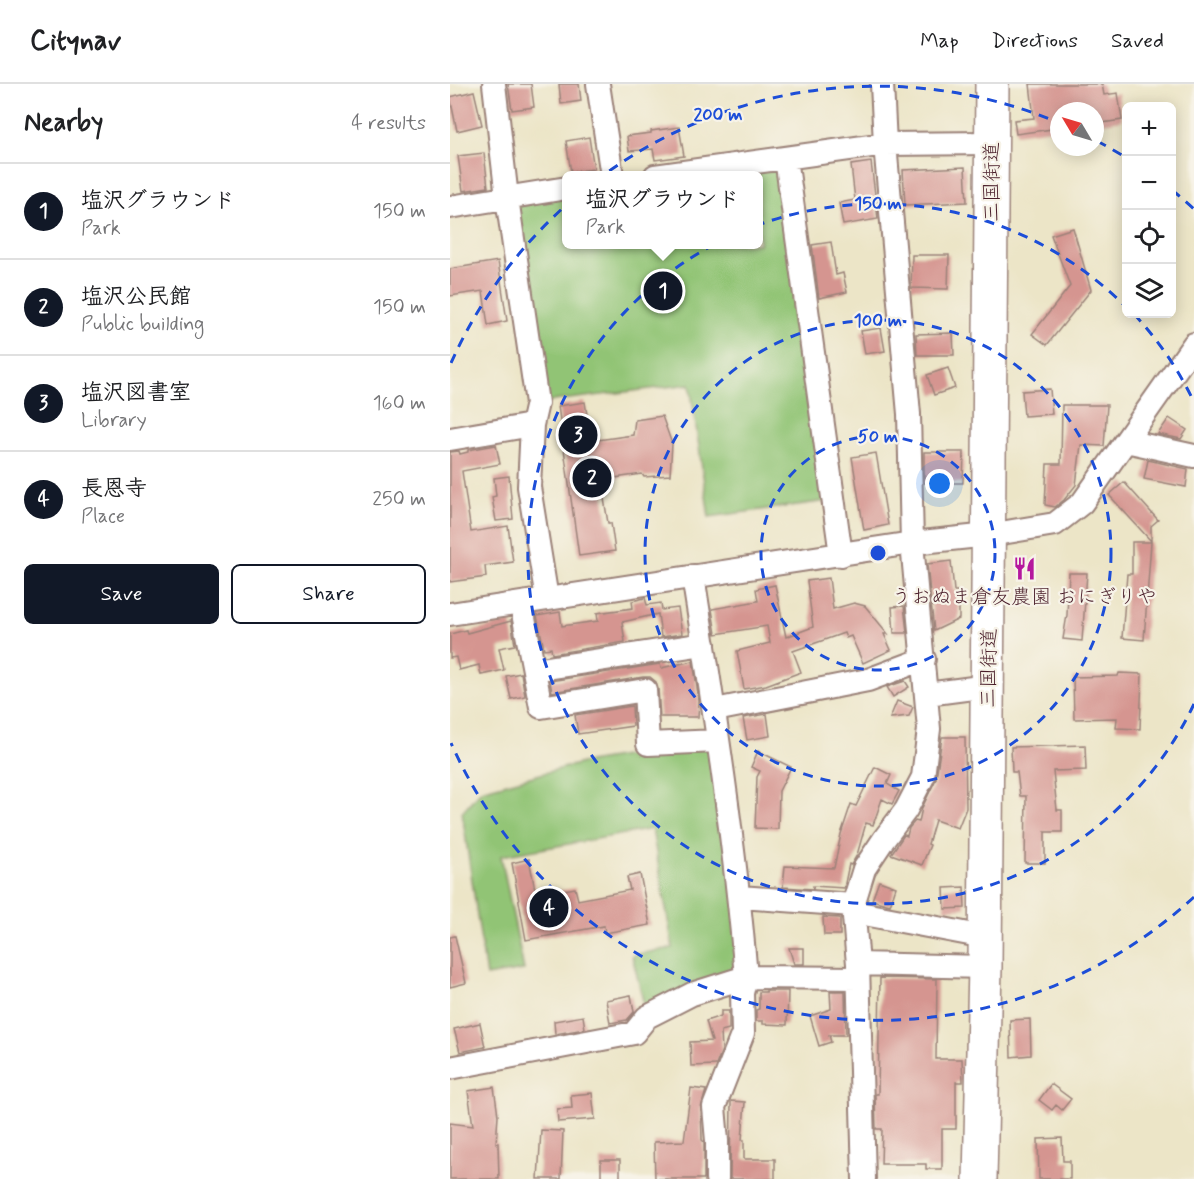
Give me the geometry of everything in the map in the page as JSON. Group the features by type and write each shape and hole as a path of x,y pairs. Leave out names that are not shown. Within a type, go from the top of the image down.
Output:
{"highway":[{"name":"三国街道","path":"980,1179 988,686 992,84"}],"street":[{"path":"494,84 507,198 537,403 532,425 530,488 547,599"},
{"path":"603,84 598,84 611,171"},
{"path":"864,1179 854,908 864,869 906,810 923,777 929,729 912,543 909,414 885,144 882,84"},
{"path":"691,171 885,144 991,143"},
{"path":"786,158 841,555"},
{"path":"450,207 562,190"},
{"path":"450,614 912,543 989,535 1055,524 1082,503 1194,344"},
{"path":"450,440 532,425"},
{"path":"1126,441 1194,456"},
{"path":"693,576 715,710 740,897 746,977 742,993 742,1033 714,1107 717,1179"},
{"path":"521,603 541,707 645,690 648,744 718,741"},
{"path":"534,670 704,644"},
{"path":"715,710 868,680 924,659"},
{"path":"927,694 988,686"},
{"path":"740,897 854,908 985,952"},
{"path":"450,1068 634,1033 647,1017 692,994 746,977 858,971 985,952"}],"green space":[{"path":"786,158 834,500 709,517 690,384 537,403 507,198 562,189 562,249 763,249 763,171 686,171"},
{"path":"718,741 746,977 647,1017 632,955 673,948 652,829 501,856 524,970 486,976 462,812 481,790 582,763"}],"building":[{"path":"508,84 531,84 534,107 512,110"},
{"path":"559,84 579,84 581,101 561,104"},
{"path":"1030,84 1102,84 1104,95 1118,93 1122,120 1104,123 1104,102 1050,102 1050,129 1016,134 1014,120 1034,118"},
{"path":"474,91 482,125 457,131 450,97"},
{"path":"679,127 684,156 655,160 653,149 629,151 627,136"},
{"path":"589,137 594,169 571,171 566,141"},
{"path":"484,153 488,187 463,191 458,156"},
{"path":"871,162 878,219 843,225 839,203 855,200 851,165"},
{"path":"965,167 967,202 905,205 903,170"},
{"path":"1073,228 1091,290 1047,345 1032,334 1070,286 1051,235"},
{"path":"831,242 836,275 843,273 847,292 819,298 812,245"},
{"path":"912,255 949,255 948,289 911,288"},
{"path":"498,261 507,321 488,325 483,291 450,296 450,269"},
{"path":"881,328 885,351 865,354 861,331"},
{"path":"953,333 954,355 917,355 916,334"},
{"path":"948,368 955,388 934,395 927,375"},
{"path":"1050,389 1052,414 1024,416 1022,391"},
{"path":"585,402 591,441 633,435 635,420 662,416 672,444 670,475 644,477 642,474 601,480 615,551 579,556 558,406"},
{"path":"1062,405 1107,405 1104,446 1081,445 1076,485 1055,507 1045,505 1047,464 1061,464"},
{"path":"1169,418 1187,430 1181,439 1158,434"},
{"path":"496,445 500,464 462,471 471,532 508,526 513,562 485,566 486,577 450,582 450,452 459,451 460,454 468,450"},
{"path":"924,452 964,452 963,483 924,483"},
{"path":"876,453 888,525 864,530 852,457"},
{"path":"1148,460 1188,469 1186,487 1144,479"},
{"path":"509,476 513,519 496,521 492,497 496,496 494,478"},
{"path":"1124,482 1158,520 1151,526 1151,541 1109,495"},
{"path":"1132,542 1151,542 1144,640 1122,638 1127,574 1132,574"},
{"path":"951,561 954,591 959,591 959,619 934,631 927,564"},
{"path":"1069,573 1087,573 1082,641 1063,639 1067,615"},
{"path":"829,578 833,609 854,603 865,606 888,634 884,634 891,650 863,663 851,636 846,638 844,633 793,651 801,672 766,685 744,689 737,651 770,643 767,626 716,634 712,609 758,601 756,589 775,585 786,637 813,627 807,581"},
{"path":"645,598 647,605 661,603 662,610 678,608 682,634 661,637 658,614 622,622 625,642 552,654 551,648 544,649 537,616 560,612 562,626 598,621 597,613 633,608 632,601"},
{"path":"904,606 907,633 894,633 892,607"},
{"path":"511,621 515,645 499,648 504,670 481,675 479,665 459,670 456,657 450,658 450,634 466,630 467,633"},
{"path":"693,661 699,701 698,717 660,717 658,689 656,682 650,677 552,692 550,681 660,664 661,668"},
{"path":"521,673 525,696 511,699 506,676"},
{"path":"1119,673 1142,674 1140,729 1116,728 1117,718 1074,719 1073,677 1118,676"},
{"path":"905,681 909,687 893,697 887,687"},
{"path":"897,701 913,707 909,716 890,718"},
{"path":"632,706 633,726 578,734 575,715"},
{"path":"767,714 770,736 747,740 743,718"},
{"path":"942,737 965,737 966,808 958,828 935,820 928,844 930,845 922,865 891,854 904,835 907,836 909,828 915,821 919,822 922,808 936,779"},
{"path":"1085,745 1086,770 1053,771 1057,810 1062,810 1062,832 1045,832 1045,863 1025,863 1026,796 1020,796 1017,772 1012,772 1011,747"},
{"path":"758,751 791,767 779,791 778,829 755,828 757,777 760,771 751,767"},
{"path":"875,767 891,775 887,784 899,791 892,804 882,799 873,825 866,823 857,855 851,865 849,864 844,888 783,887 785,866 834,868 841,834 851,804 856,806"},
{"path":"529,859 536,895 575,888 578,900 630,890 627,877 640,874 650,925 605,933 604,926 526,940 512,863"},
{"path":"879,881 896,887 890,905 872,900"},
{"path":"964,887 965,908 945,909 944,888"},
{"path":"823,917 840,918 840,935 824,935"},
{"path":"455,936 466,983 450,987 450,937"},
{"path":"789,948 804,948 804,964 794,964"},
{"path":"880,978 937,979 936,1059 962,1059 963,1082 956,1082 956,1129 942,1129 942,1169 926,1169 926,1164 881,1164 882,1129 876,1129 875,1094 878,1094"},
{"path":"788,991 787,1025 763,1024 763,1021 756,1021 759,992"},
{"path":"830,991 845,991 846,1035 829,1035 831,1042 819,1046 810,1016 831,1009"},
{"path":"631,995 634,1012 627,1020 610,1023 606,1000"},
{"path":"721,1011 729,1011 729,1029 721,1031 722,1050 716,1065 691,1066 690,1042 712,1041 706,1021 721,1016"},
{"path":"583,1016 585,1029 555,1034 554,1021"},
{"path":"1030,1019 1031,1055 1011,1057 1010,1020"},
{"path":"480,1023 485,1047 460,1052 454,1029"},
{"path":"1051,1084 1071,1099 1062,1110 1056,1105 1052,1110 1039,1100"},
{"path":"494,1087 498,1116 496,1143 498,1143 499,1179 450,1179 450,1123 473,1126 468,1091"},
{"path":"691,1088 706,1090 701,1108 704,1179 655,1179 654,1142 684,1141"},
{"path":"592,1093 595,1119 558,1122 557,1109 572,1108 571,1095"},
{"path":"731,1101 745,1102 742,1140 744,1140 744,1159 775,1159 775,1179 730,1179"},
{"path":"541,1130 563,1131 561,1179 538,1179"},
{"path":"1062,1138 1063,1161 1070,1161 1070,1179 1039,1179 1038,1139"},
{"path":"601,1160 620,1160 620,1179 601,1179"}],"place":[{"name":"塩沢グラウンド","path":"663,291"},
{"name":"塩沢図書室","path":"578,435"},
{"name":"塩沢公民館","path":"592,478"},
{"name":"うおぬま倉友農園 おにぎりや","path":"1024,569"},
{"name":"長恩寺","path":"549,908"}]}
